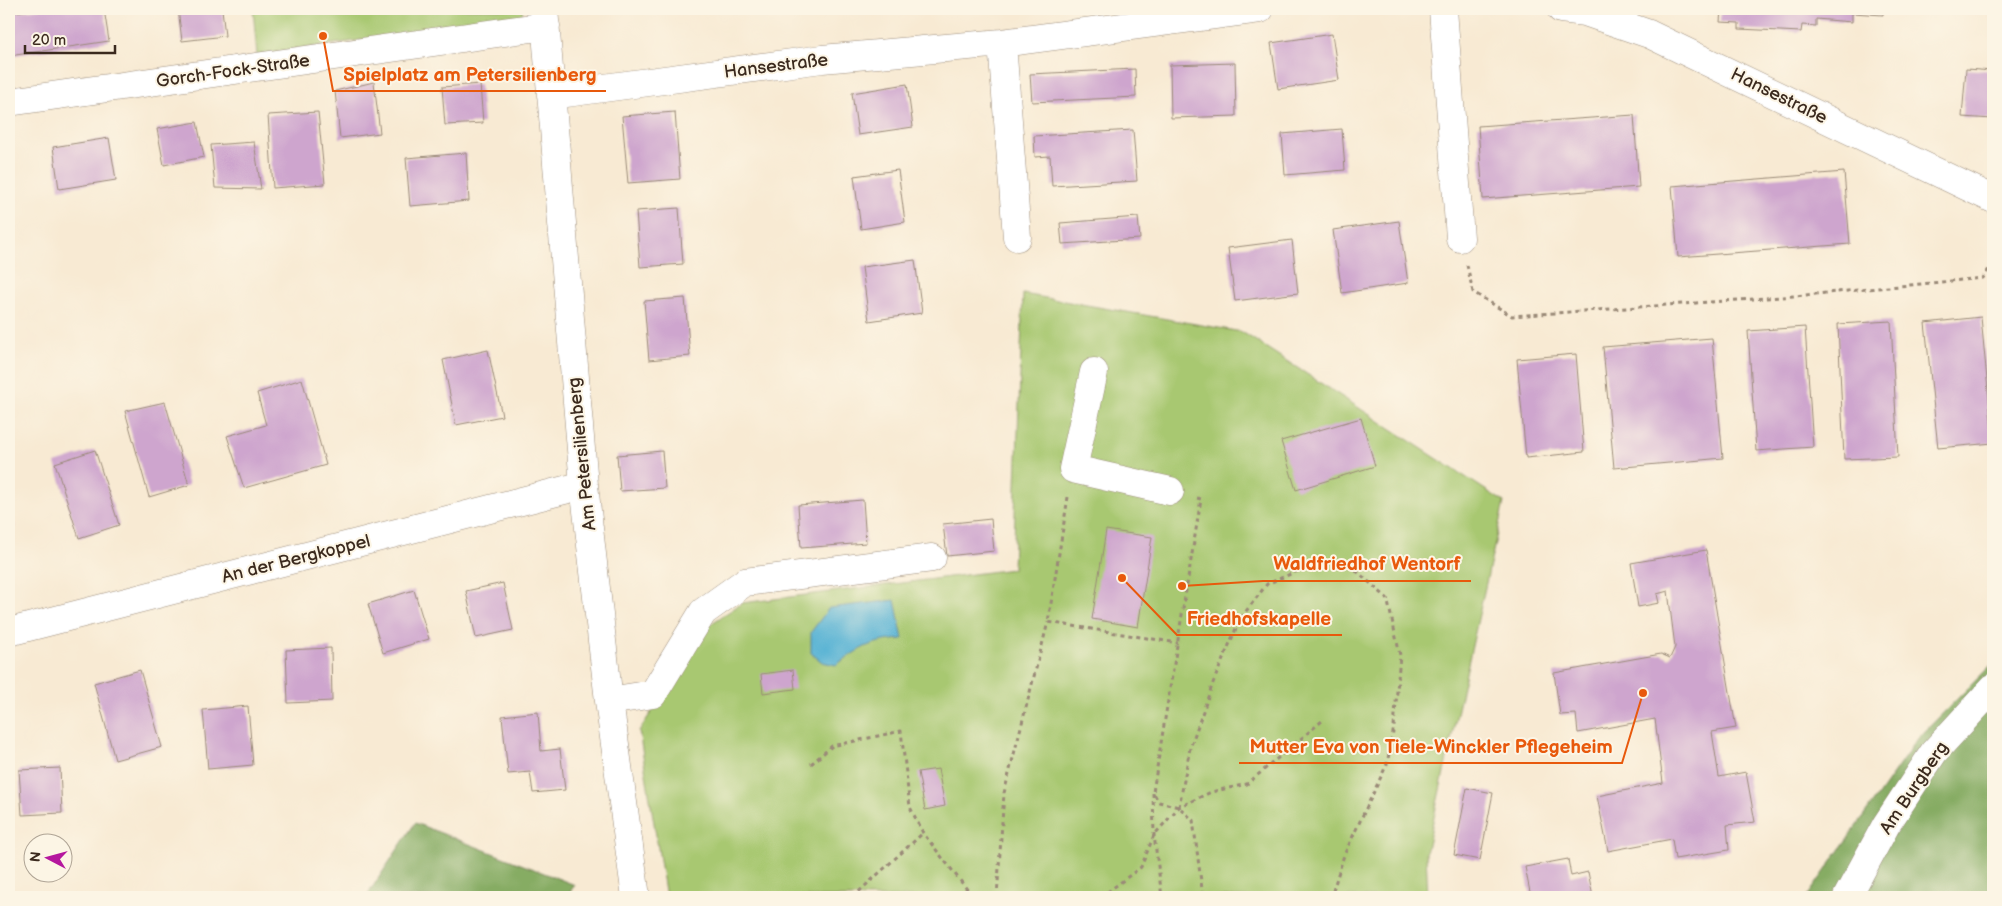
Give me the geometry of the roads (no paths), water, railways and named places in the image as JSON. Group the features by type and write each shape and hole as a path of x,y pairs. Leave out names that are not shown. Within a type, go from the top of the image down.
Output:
{"street":[{"name":"Hansestraße","path":"551,95 822,60 1002,43 1260,9"},
{"path":"1442,9 1460,238"},
{"name":"Hansestraße","path":"1561,9 1584,12 1649,34 1993,198"},
{"name":"Am Petersilienberg","path":"545,18 584,485 609,701 636,897"},
{"name":"Gorch-Fock-Straße","path":"9,102 545,18"},
{"path":"1002,43 1017,237"},
{"path":"1094,372 1073,469 1170,491"},
{"name":"An der Bergkoppel","path":"9,632 584,485"},
{"path":"609,701 652,694 703,612 745,582 932,558"},
{"name":"Am Burgberg","path":"1847,897 1886,825 1934,752 1993,688"}],"water":[{"path":"895,600 903,639 883,641 867,646 836,665 822,662 811,653 811,632 829,608"}],"place":[{"name":"Spielplatz am Petersilienberg","path":"323,36"},
{"name":"Friedhofskapelle","path":"1122,578"},
{"name":"Waldfriedhof Wentorf","path":"1182,586"},
{"name":"Mutter Eva von Tiele-Winckler Pflegeheim","path":"1643,693"}]}
